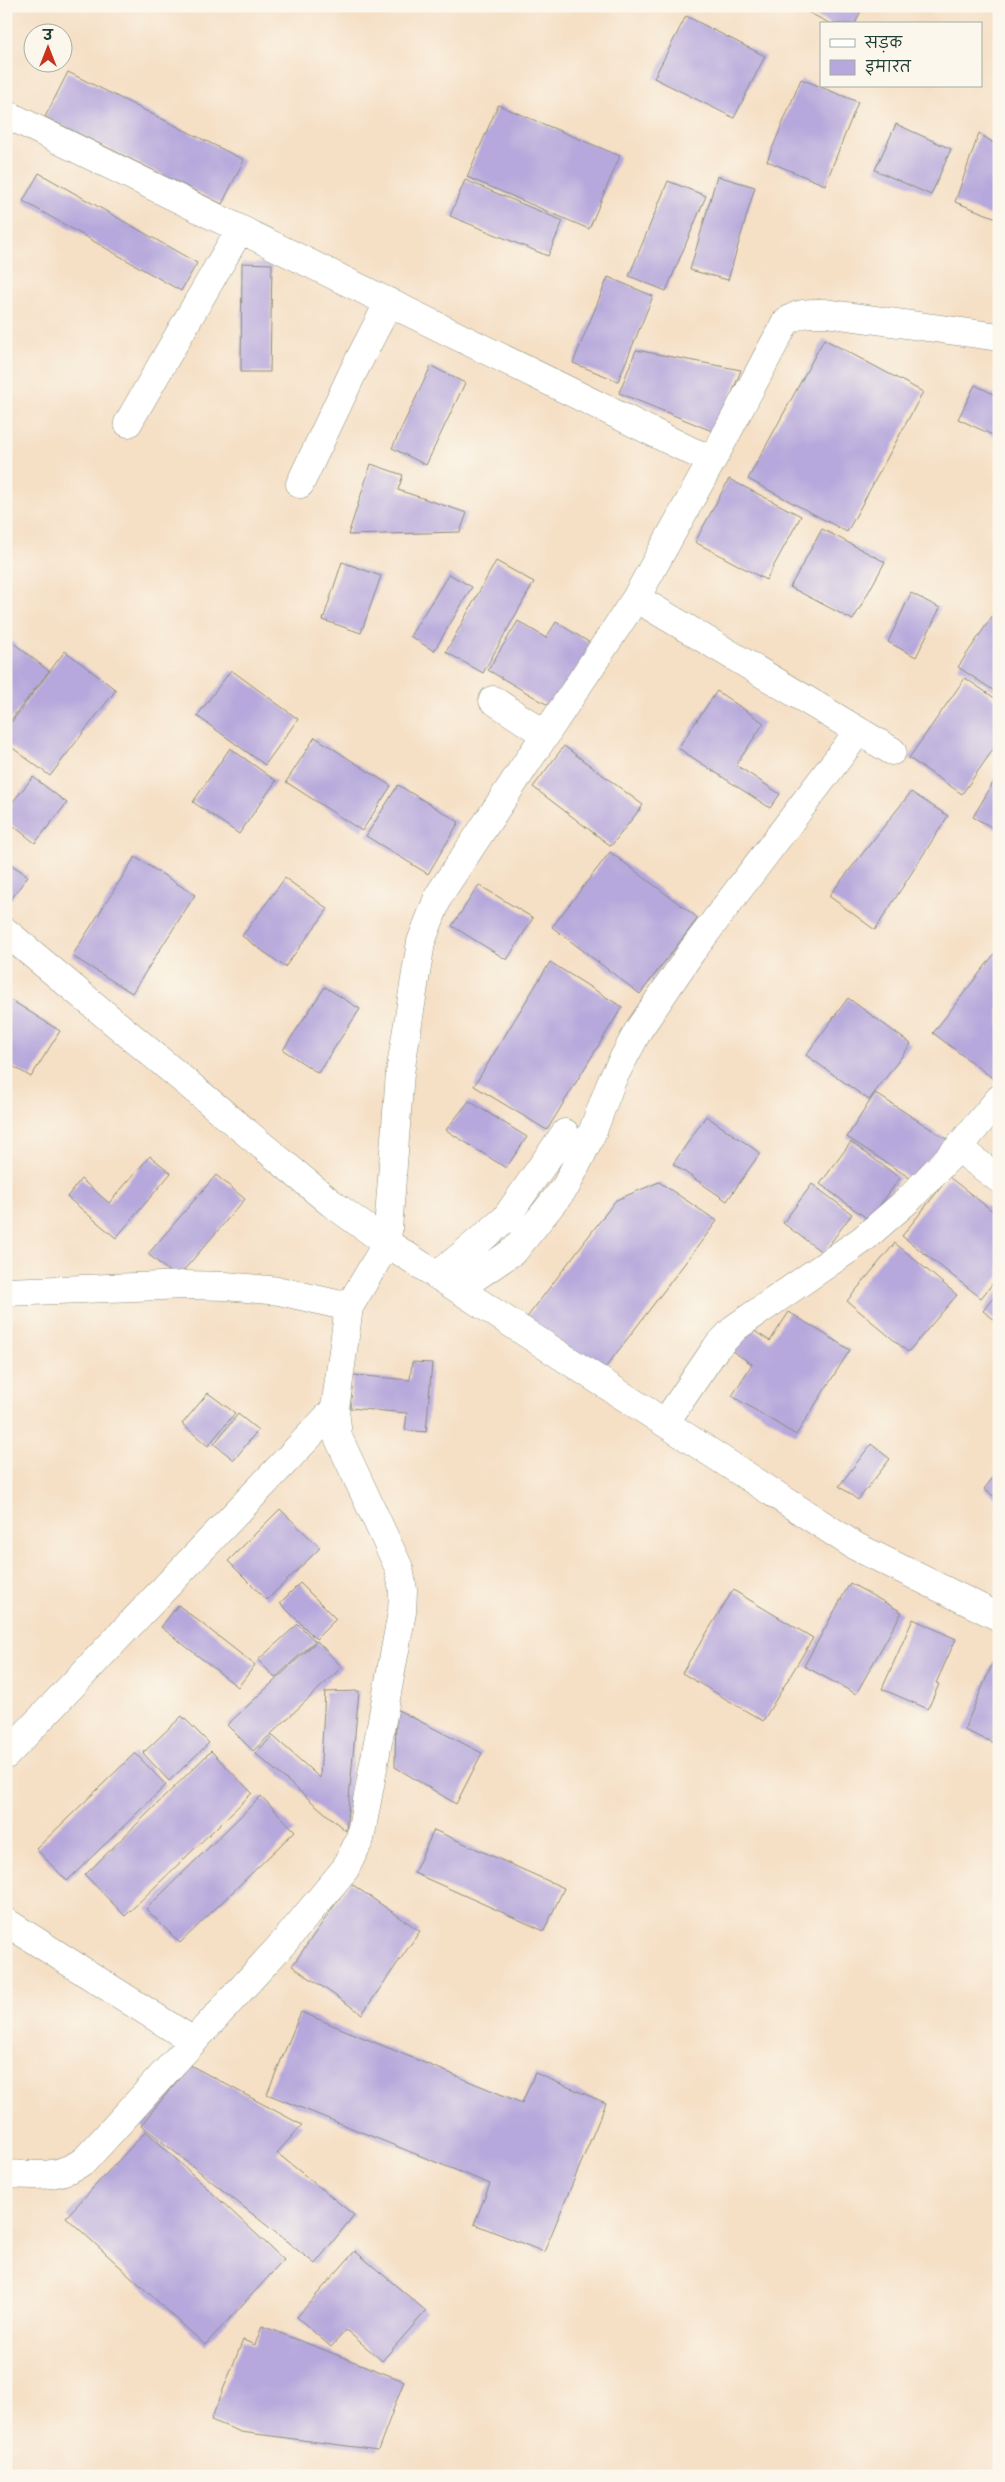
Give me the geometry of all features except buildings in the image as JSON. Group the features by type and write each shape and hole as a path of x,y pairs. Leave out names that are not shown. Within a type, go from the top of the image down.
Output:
{"street":[{"path":"8,120 240,229 693,452 704,456 714,454"},
{"path":"128,423 240,229"},
{"path":"300,484 354,370 389,302"},
{"path":"6,2174 42,2176 72,2169 85,2160 192,2041 236,1996 345,1869 360,1839 366,1815 402,1612 403,1590 400,1568 338,1437 335,1409 339,1365 349,1307 387,1243 400,1073 421,942 439,895 636,598 721,444 779,331 791,317 801,313 826,313 999,337"},
{"path":"636,598 892,751"},
{"path":"493,700 546,735"},
{"path":"448,1283 515,1250 566,1186 592,1132 612,1080 639,1029 692,951 858,732"},
{"path":"6,932 331,1203 387,1243 855,1546 999,1617"},
{"path":"665,1423 716,1348 736,1327 862,1240 908,1200 958,1148 999,1099"},
{"path":"448,1283 505,1219 565,1132"},
{"path":"958,1148 999,1179"},
{"path":"6,1292 225,1286 280,1291 349,1307"},
{"path":"6,1755 335,1409"},
{"path":"6,1922 192,2041"}]}
